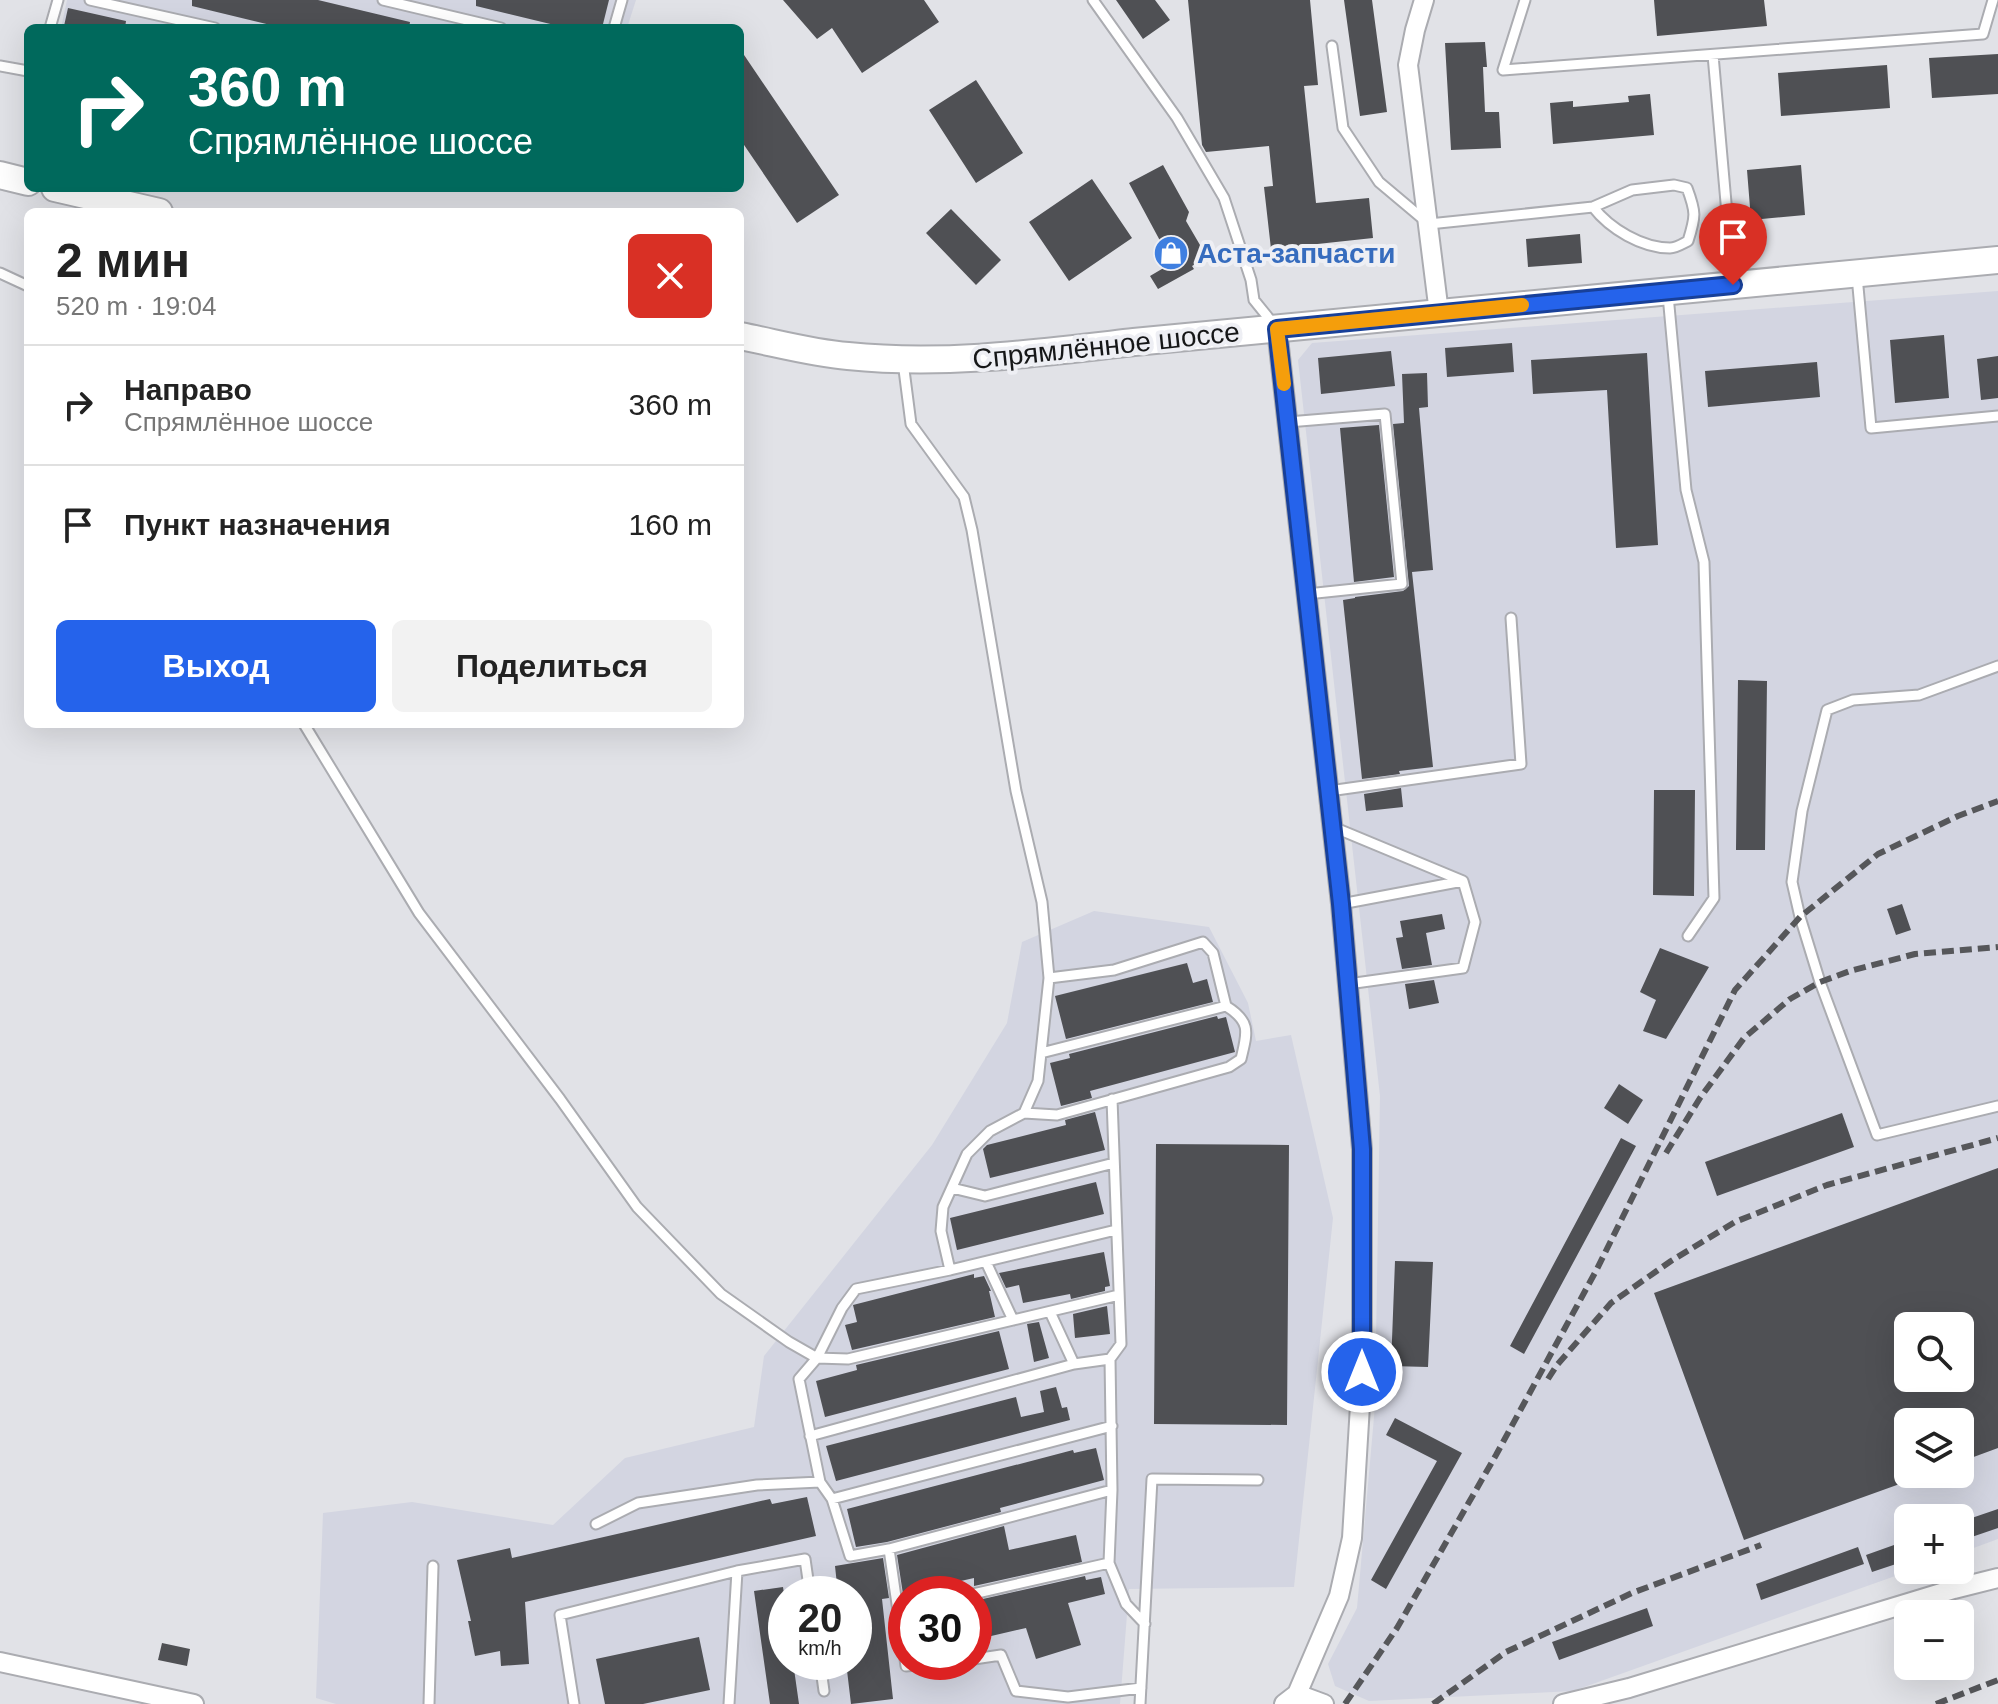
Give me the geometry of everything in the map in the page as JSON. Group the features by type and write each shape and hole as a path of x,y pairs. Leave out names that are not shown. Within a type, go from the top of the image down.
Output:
{"main road":[{"path":"0,175 24,181"},
{"path":"72,192 142,208"},
{"name":"Спрямлённое шоссе","path":"744,337 847,356 948,360 995,358 1998,260"}],"street":[{"path":"1424,0 1408,65 1439,313"},
{"path":"1277,329 1341,904 1362,1149 1362,1372 1352,1538 1339,1596 1291,1699 1324,1704"},
{"path":"1563,1704 1629,1688 1939,1593 1998,1578"},
{"path":"0,1662 194,1704"}],"lane":[{"path":"51,24 58,0"},
{"path":"90,0 197,24"},
{"path":"383,0 484,24"},
{"path":"615,24 622,0"},
{"path":"1093,0 1177,118 1224,198 1251,280 1254,300 1277,329"},
{"path":"1525,0 1503,70 1983,34 1993,0"},
{"path":"1332,46 1343,128 1379,182 1429,224 1593,207 1632,190 1674,185 1687,188 1695,219 1688,241 1673,248 1647,245 1622,232 1593,207"},
{"path":"1713,55 1733,285"},
{"path":"0,66 24,70"},
{"path":"0,273 24,284"},
{"path":"1857,273 1871,428 1998,416"},
{"path":"1668,292 1686,490 1704,562 1714,898 1688,936"},
{"path":"903,359 911,424 964,497 1016,791 1042,902 1049,978 1038,1081 1024,1113"},
{"path":"1288,422 1385,414 1402,584 1307,594"},
{"path":"1329,791 1521,764 1511,618"},
{"path":"1998,666 1919,695 1853,700 1827,710 1802,811 1792,882 1820,982 1877,1135 1998,1106"},
{"path":"306,728 419,913 560,1099 637,1207 721,1294 789,1342 817,1358 848,1359 1119,1295"},
{"path":"1333,827 1463,881"},
{"path":"1341,904 1463,881"},
{"path":"1348,984 1463,968 1475,922 1463,881"},
{"path":"1049,978 1114,970 1203,942 1213,953 1226,1006"},
{"path":"950,1270 941,1231 943,1207 967,1154 990,1131 1024,1113 1057,1115 1229,1067 1241,1059 1247,1033 1240,1014 1226,1006 1041,1053"},
{"path":"1112,1099 1121,1344 1110,1359 1112,1490 1109,1563 1126,1604 1145,1624"},
{"path":"952,1188 985,1196 1114,1163"},
{"path":"1112,1490 889,1549 850,1556 832,1499 820,1482 799,1379 817,1358 842,1308 856,1289 986,1262 1116,1230"},
{"path":"986,1262 1013,1320"},
{"path":"1050,1312 1074,1364"},
{"path":"810,1436 1074,1364 1110,1359"},
{"path":"832,1499 1112,1426"},
{"path":"1140,1704 1152,1479 1258,1480"},
{"path":"596,1524 638,1503 757,1485 820,1482"},
{"path":"889,1549 895,1576"},
{"path":"574,1704 560,1615 737,1571 805,1559 807,1576"},
{"path":"992,1590 1109,1563"},
{"path":"429,1704 433,1566"},
{"path":"729,1704 737,1571"},
{"path":"992,1656 1001,1655 1016,1691 1068,1697 1141,1688"},
{"path":"822,1680 824,1691"}],"shaded area":[{"path":"67,0 636,0 628,24 62,24"},
{"path":"1998,291 1998,1539 1974,1548 1974,1504 1894,1504 1894,1576 1573,1691 1369,1701 1335,1686 1328,1664 1357,1608 1375,1406 1380,1096 1298,360 1312,343"},
{"path":"1094,911 1209,927 1248,1003 1256,1041 1291,1035 1333,1218 1294,1587 1129,1589 1120,1704 336,1704 316,1698 323,1513 412,1502 553,1525 625,1458 754,1427 764,1356 932,1145 1007,1023 1022,942"}],"building":[{"path":"192,0 318,0 410,22 266,24 192,6"},
{"path":"476,0 609,0 603,24 550,24 476,6"},
{"path":"783,0 924,0 939,22 862,73 832,28 817,39"},
{"path":"1116,0 1155,0 1170,20 1143,39"},
{"path":"1188,0 1310,0 1318,85 1304,86 1316,203 1369,198 1373,238 1271,249 1264,187 1273,186 1269,146 1206,152 1202,145"},
{"path":"1344,0 1372,0 1387,112 1360,116"},
{"path":"1654,0 1764,0 1767,26 1657,36"},
{"path":"68,8 126,21 126,24 64,24"},
{"path":"1485,42 1485,112 1499,112 1501,148 1451,150 1445,43"},
{"path":"1998,54 1998,94 1932,98 1929,58"},
{"path":"744,55 839,195 797,223 744,145"},
{"path":"1887,65 1890,108 1781,116 1778,73"},
{"path":"976,80 1023,153 976,183 929,110"},
{"path":"1650,94 1654,135 1553,144 1550,103 1573,101 1573,107 1629,102 1628,96"},
{"path":"1163,165 1189,212 1186,221 1207,257 1192,266 1194,269 1158,289 1150,276 1172,263 1129,183"},
{"path":"1801,165 1805,215 1751,220 1747,170"},
{"path":"1092,179 1132,238 1069,281 1029,222"},
{"path":"951,209 1001,260 976,285 926,233"},
{"path":"1580,234 1582,263 1528,267 1526,239"},
{"path":"1944,335 1949,398 1895,403 1890,340"},
{"path":"1512,343 1514,372 1447,377 1445,348"},
{"path":"1391,351 1395,386 1321,394 1318,358"},
{"path":"1647,353 1658,545 1616,548 1607,390 1533,394 1531,360"},
{"path":"1998,356 1998,398 1981,400 1977,359"},
{"path":"1817,362 1820,397 1708,407 1705,371"},
{"path":"1427,373 1428,407 1419,408 1433,570 1412,572 1433,767 1362,779 1343,600 1403,591 1409,586 1393,424 1404,423 1402,374"},
{"path":"1379,425 1394,577 1354,582 1340,428"},
{"path":"1738,680 1767,681 1765,850 1736,850"},
{"path":"1401,788 1403,807 1366,811 1364,794"},
{"path":"1654,790 1695,790 1694,896 1653,895"},
{"path":"1902,904 1911,930 1896,935 1887,909"},
{"path":"1442,914 1445,929 1426,933 1432,965 1402,969 1396,938 1403,937 1400,921"},
{"path":"1660,948 1709,967 1666,1039 1643,1031 1656,1000 1640,992"},
{"path":"1187,963 1193,983 1207,979 1213,1002 1066,1039 1055,996"},
{"path":"1434,980 1439,1003 1409,1009 1405,984"},
{"path":"1217,1016 1218,1019 1226,1017 1235,1052 1090,1091 1092,1098 1061,1106 1050,1063 1070,1058 1069,1054"},
{"path":"1619,1084 1643,1100 1628,1124 1604,1108"},
{"path":"1095,1112 1105,1150 990,1178 983,1149 987,1145 1066,1125 1065,1120"},
{"path":"1842,1113 1854,1147 1717,1196 1705,1162"},
{"path":"1621,1138 1636,1146 1524,1354 1510,1346"},
{"path":"1156,1144 1289,1145 1287,1425 1154,1424"},
{"path":"1998,1168 1998,1448 1974,1457 1974,1408 1894,1408 1894,1486 1744,1540 1654,1293"},
{"path":"1096,1182 1104,1214 957,1250 950,1218"},
{"path":"1104,1252 1110,1286 1105,1287 1105,1291 1071,1299 1070,1294 1023,1303 1019,1285 1006,1288 999,1273"},
{"path":"1395,1261 1433,1262 1428,1367 1391,1366"},
{"path":"974,1274 974,1278 984,1276 991,1291 995,1317 852,1350 845,1325 857,1322 853,1305"},
{"path":"1107,1306 1110,1334 1075,1338 1073,1314"},
{"path":"1039,1322 1049,1358 1034,1362 1027,1324"},
{"path":"999,1331 1009,1369 825,1417 816,1381 857,1370 856,1365"},
{"path":"1056,1387 1062,1408 1067,1407 1070,1420 836,1481 826,1446 1016,1397 1021,1417 1044,1412 1040,1391"},
{"path":"1395,1418 1462,1453 1386,1589 1371,1580 1437,1461 1386,1435"},
{"path":"1096,1448 1104,1480 1000,1508 1001,1512 887,1542 856,1547 847,1509 1073,1450 1074,1453"},
{"path":"807,1497 816,1536 525,1602 529,1664 501,1666 500,1651 475,1656 468,1621 471,1621 457,1560 510,1548 512,1558 770,1499 772,1504"},
{"path":"1998,1509 1998,1528 1974,1536 1974,1517"},
{"path":"1004,1526 1009,1550 1076,1535 1082,1562 992,1582 992,1576 900,1576 897,1555"},
{"path":"1894,1545 1894,1565 1872,1572 1866,1555"},
{"path":"1858,1547 1864,1564 1761,1600 1756,1584"},
{"path":"883,1558 888,1598 882,1599 888,1680 891,1680 893,1699 851,1704 848,1680 872,1680 872,1576 836,1576 835,1566"},
{"path":"1085,1576 1086,1580 1101,1577 1105,1594 1068,1603 1081,1645 1036,1659 1026,1628 992,1636 992,1597"},
{"path":"768,1589 768,1680 796,1680 799,1704 770,1704 754,1591"},
{"path":"1647,1608 1653,1626 1559,1660 1552,1642"},
{"path":"699,1637 710,1690 643,1704 605,1704 596,1659"},
{"path":"162,1643 190,1649 187,1666 158,1660"}],"railway":[{"path":"1345,1704 1397,1628 1496,1455 1597,1269 1735,990 1800,917 1878,854 1958,816 1998,801"},
{"path":"1666,1153 1700,1098 1744,1038 1790,999 1820,982 1850,971 1915,954 1998,947"},
{"path":"1548,1379 1611,1303 1735,1222 1827,1185 1998,1138"},
{"path":"1433,1704 1506,1652 1632,1593 1761,1545"},
{"path":"1936,1704 1998,1680"}],"slow traffic":[{"path":"1284,384 1277,329 1522,305"}],"place":[{"name":"Аста-запчасти","path":"1171,253"}],"route":[{"path":"1362,1372 1362,1149 1341,904 1277,329 1733,285"}]}
